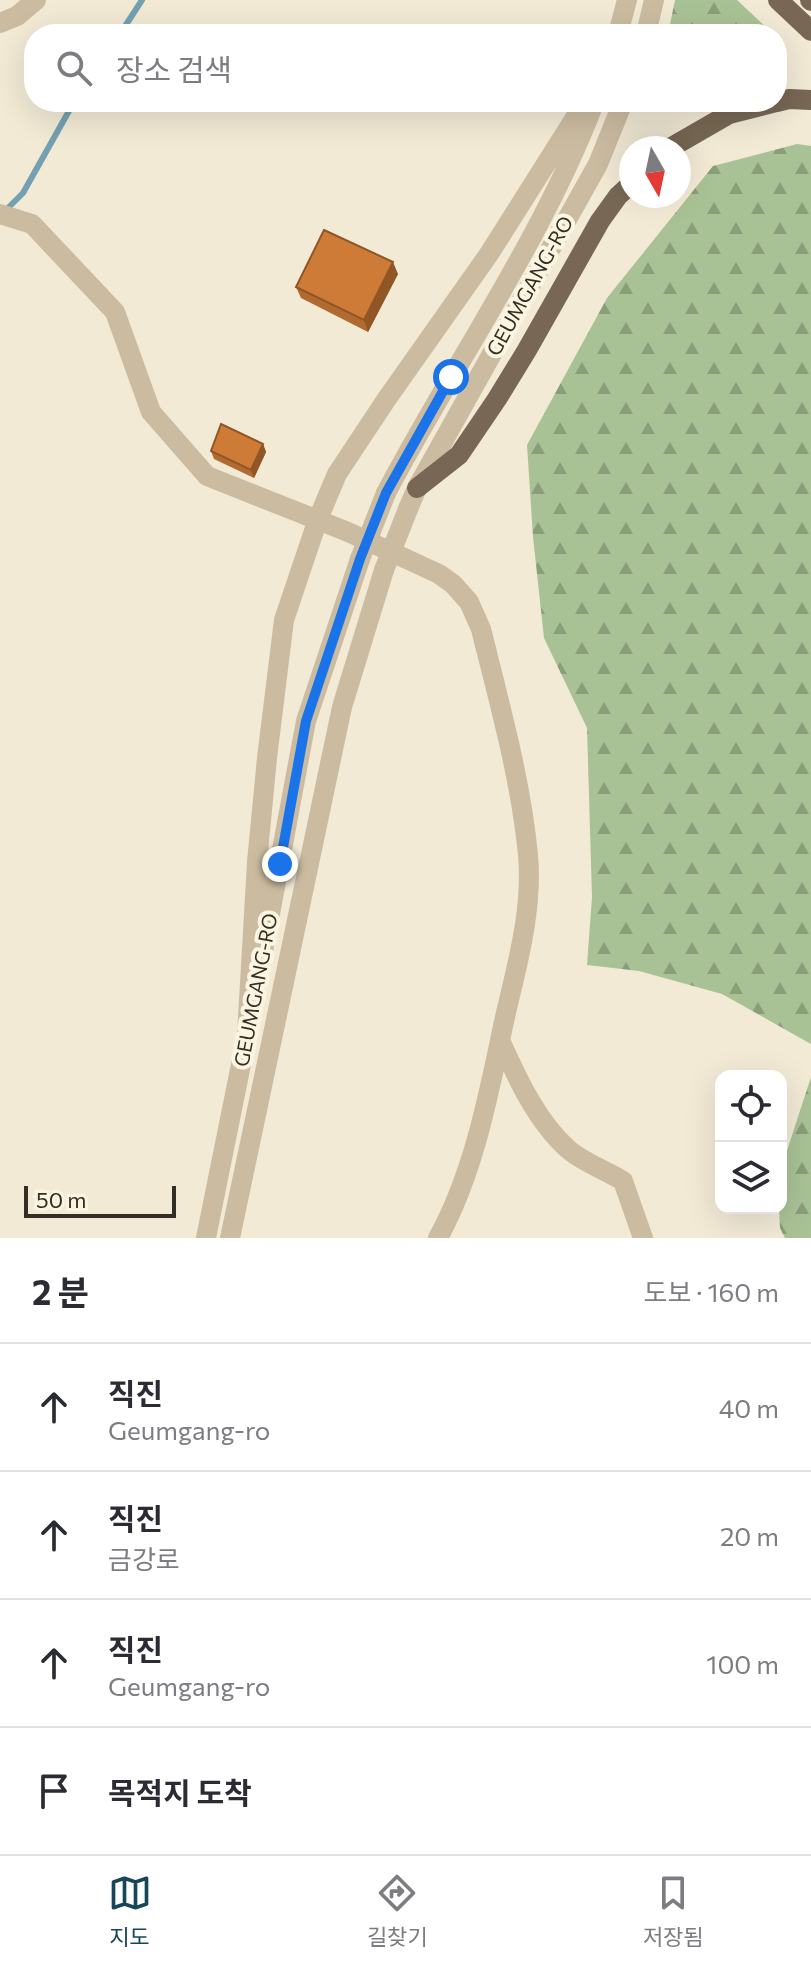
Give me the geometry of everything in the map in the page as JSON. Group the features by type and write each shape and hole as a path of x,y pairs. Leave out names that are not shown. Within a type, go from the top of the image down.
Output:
{"main road":[{"path":"778,0 811,31"},
{"path":"787,99 811,100"},
{"path":"691,136 737,112"},
{"path":"417,488 459,455 497,399 600,221 619,195"}],"street":[{"path":"0,23 17,16 36,0"},
{"path":"621,24 627,0"},
{"path":"648,24 654,0"},
{"path":"247,1035 257,862 284,620 318,519 337,474 489,254 579,112"},
{"name":"GEUMGANG-RO","path":"206,1238 306,721 360,559 386,493 538,224 576,150 591,112"},
{"name":"GEUMGANG-RO","path":"230,1238 342,707 384,570 417,488 598,164 619,112"},
{"path":"8,216 32,224 115,312 151,412 207,476 318,519 439,574 469,602 481,629 521,804 528,858 528,903 489,1090 470,1160 450,1216 438,1238"},
{"path":"500,1040 516,1077 551,1131 571,1151 623,1181 643,1238"}],"green space":[{"path":"675,0 737,0 763,24 670,24"},
{"path":"797,144 811,146 811,1044 722,994 639,971 587,965 592,897 587,728 544,638 527,445 607,298 679,208 691,208 691,193 713,166"},
{"path":"811,1077 811,1238 785,1238 780,1228 779,1214 787,1214 787,1151"}],"building":[{"path":"324,230 393,262 364,320 296,287"},
{"path":"221,424 263,444 251,470 211,451"}],"waterway":[{"path":"126,24 142,0"},
{"path":"5,211 23,193 68,112"}],"route":[{"path":"280,864 306,721 360,559 386,493 451,377"}]}
